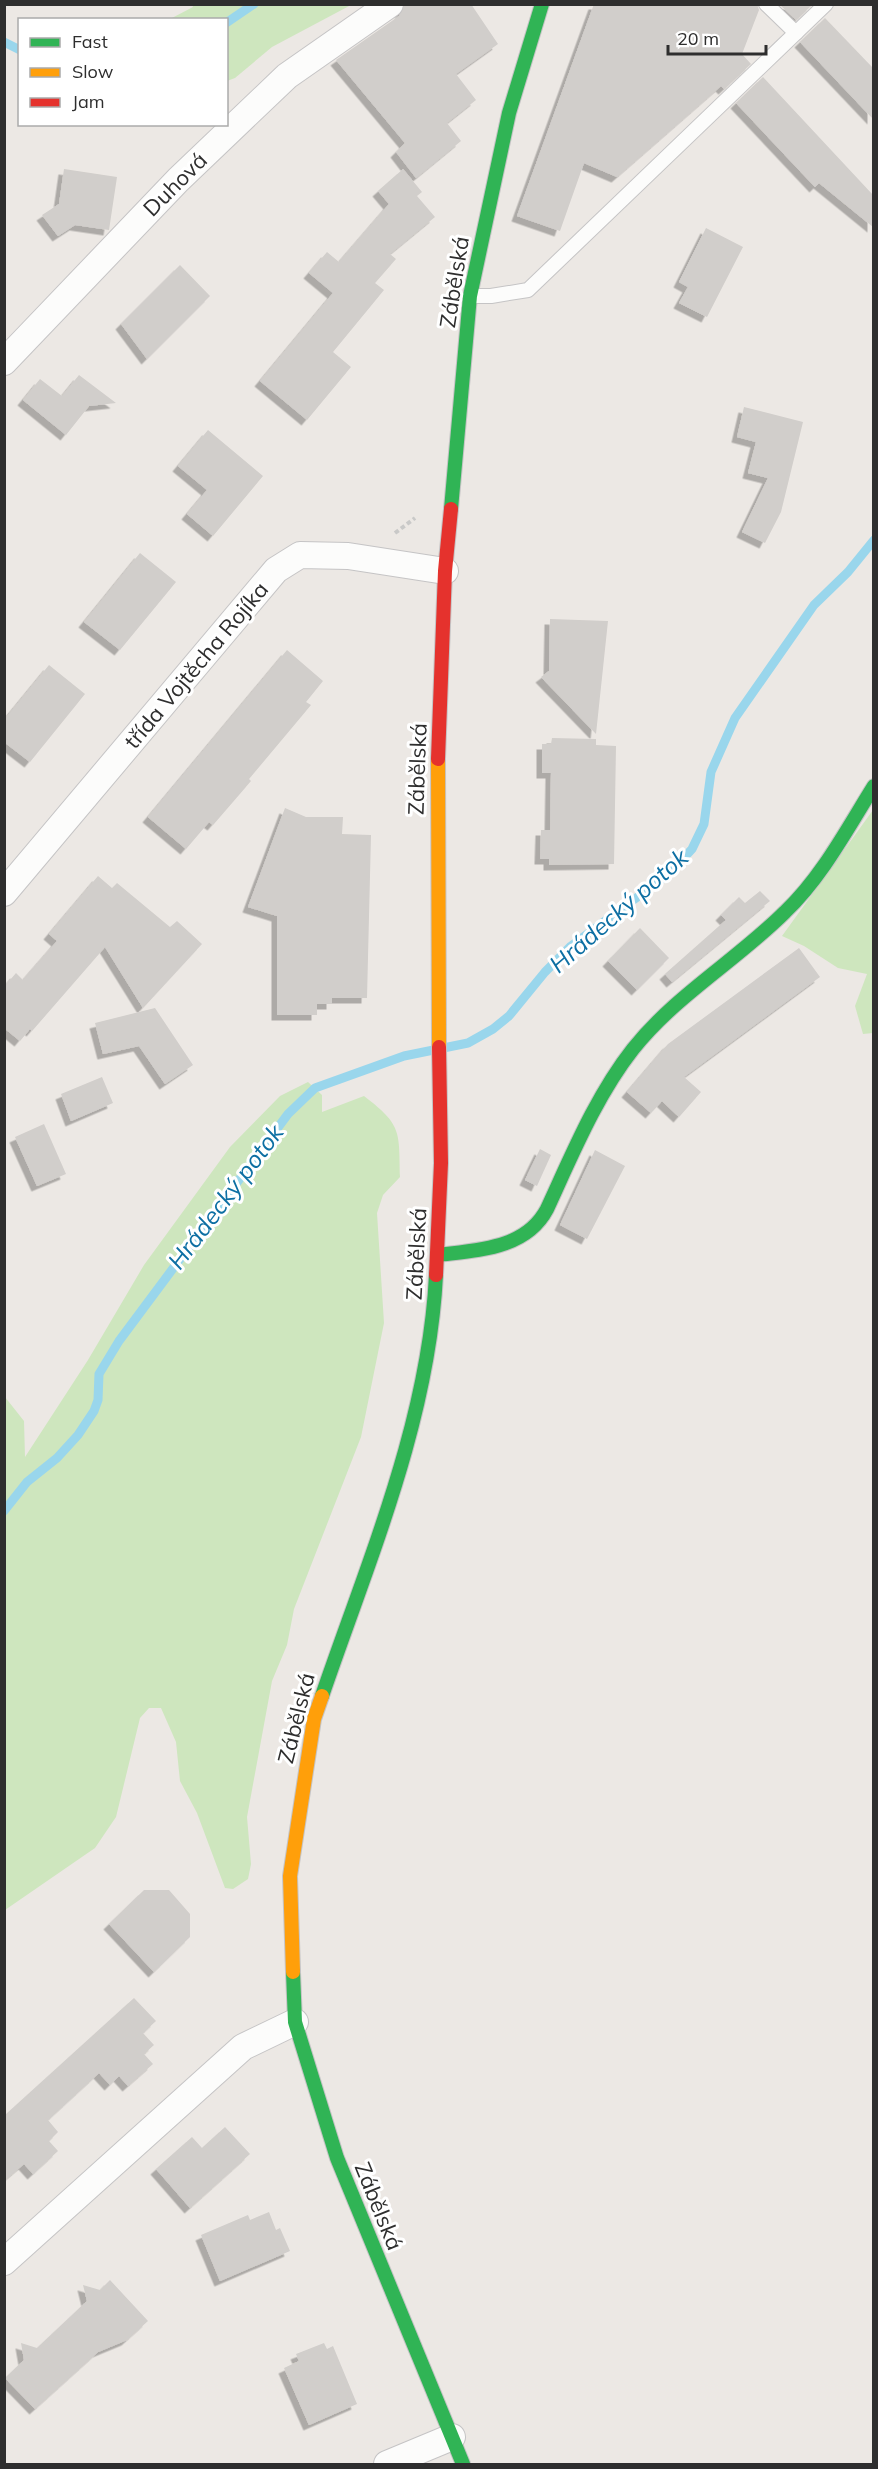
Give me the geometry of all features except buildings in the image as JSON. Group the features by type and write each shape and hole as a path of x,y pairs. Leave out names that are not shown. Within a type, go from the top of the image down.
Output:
{"main road":[{"name":"Zábělská","path":"463,2464 337,2158 295,2022 290,1876 314,1719 404,1449 429,1353 438,1255 441,1162 436,801 445,571 470,296 509,113 542,4"},
{"path":"438,1255 497,1247 518,1240 538,1223 594,1112 633,1048 664,1015 745,949 789,909 822,865 873,786"}],"street":[{"name":"Duhová","path":"4,362 178,180 287,76 390,4"},
{"name":"třída Vojtěcha Rojíka","path":"4,893 276,570 300,555 348,556 445,571"},
{"path":"4,2262 243,2048 295,2022"},
{"path":"387,2464 452,2437"}],"lane":[{"path":"766,4 796,33"},
{"path":"470,296 491,296 528,290 826,4"}],"green space":[{"path":"192,4 351,5 272,47 235,78 228,81 228,18 172,18 193,7"},
{"path":"873,810 873,1033 863,1034 855,1006 867,974 838,968 804,946 782,936"},
{"path":"308,1082 322,1095 322,1112 364,1096 386,1114 396,1130 398,1139 400,1177 383,1195 377,1213 384,1323 361,1437 294,1609 287,1645 272,1681 247,1817 251,1864 248,1879 233,1889 225,1888 197,1813 180,1781 176,1742 161,1708 149,1708 140,1718 116,1817 95,1848 5,1910 5,1397 24,1421 25,1457 88,1360 144,1265 230,1147 280,1096"}],"waterway":[{"path":"228,22 254,4"},
{"path":"4,42 18,49"},
{"name":"Hrádecký potok","path":"4,1511 27,1482 57,1458 78,1435 94,1411 98,1400 99,1374 119,1341 288,1114 315,1088 404,1056 468,1043 493,1029 509,1016 545,972 571,946 670,873 692,849 704,824 711,772 735,718 814,605 848,572 874,540"}],"traffic: fast":[{"path":"451,509 470,296 509,113 542,4"},
{"path":"438,1255 500,1245 514,1240 538,1222 547,1209 596,1106 633,1049 668,1012 785,912 811,884 874,786"},
{"path":"322,1696 377,1541 409,1436 422,1383 431,1329 436,1275"},
{"path":"293,1972 295,2022 337,2158 463,2464"}],"traffic: slow":[{"path":"438,759 439,1047"},
{"path":"293,1972 290,1876 314,1719 322,1696"}],"traffic: jam":[{"path":"438,759 445,571 451,509"},
{"path":"436,1275 441,1163 439,1047"}]}
